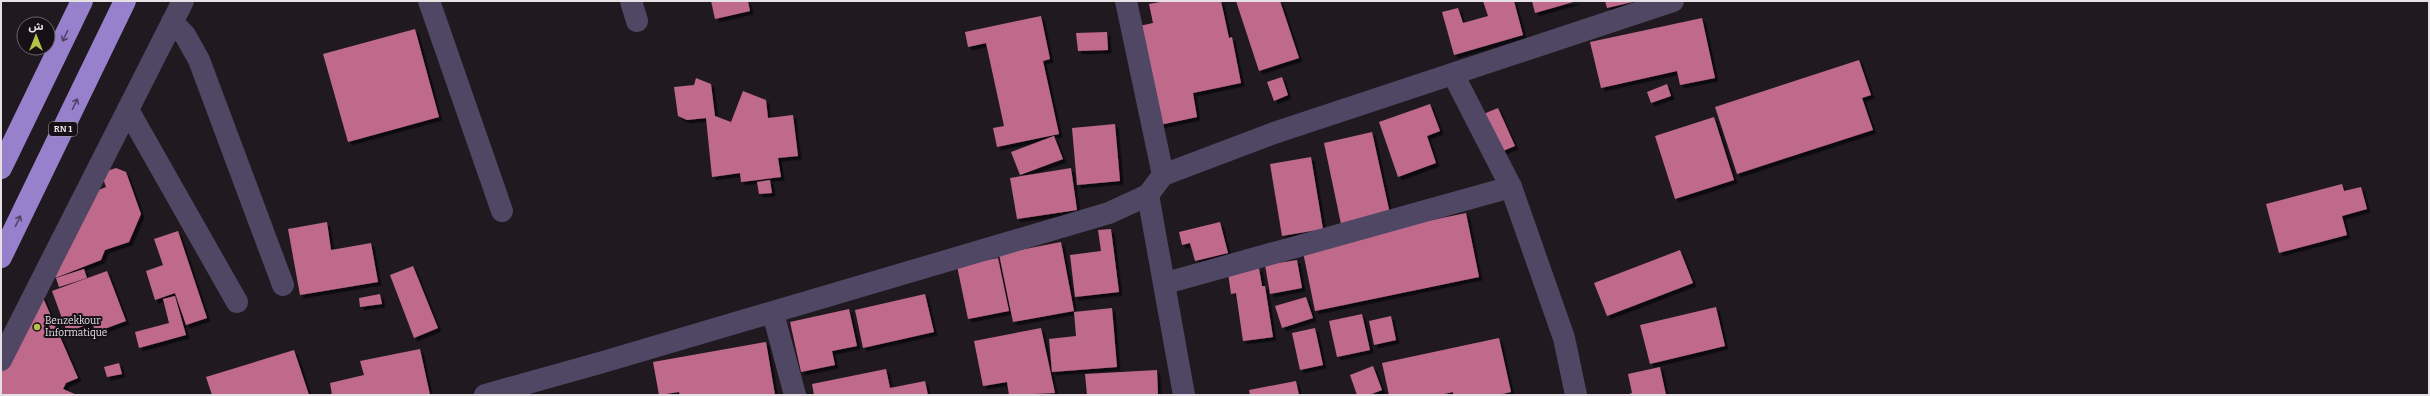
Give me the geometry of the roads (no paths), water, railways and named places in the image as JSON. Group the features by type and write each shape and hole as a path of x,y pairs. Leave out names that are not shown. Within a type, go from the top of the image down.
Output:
{"highway":[{"path":"1,168 82,1"},
{"name":"RN 1","path":"1,256 125,1"}],"street":[{"path":"1,360 183,1"},
{"path":"429,1 502,212"},
{"path":"1126,1 1163,175"},
{"path":"485,395 1110,213 1148,195 1163,175 1274,133 1673,1"},
{"path":"172,22 185,35 199,60 283,285"},
{"path":"1453,74 1511,187 1564,338 1576,395"},
{"path":"128,110 237,302"},
{"path":"1166,283 1511,187"},
{"path":"1148,195 1166,283 1184,395"},
{"path":"773,312 795,395"}],"place":[{"name":"Benzekkour Informatique","path":"37,327"}]}
